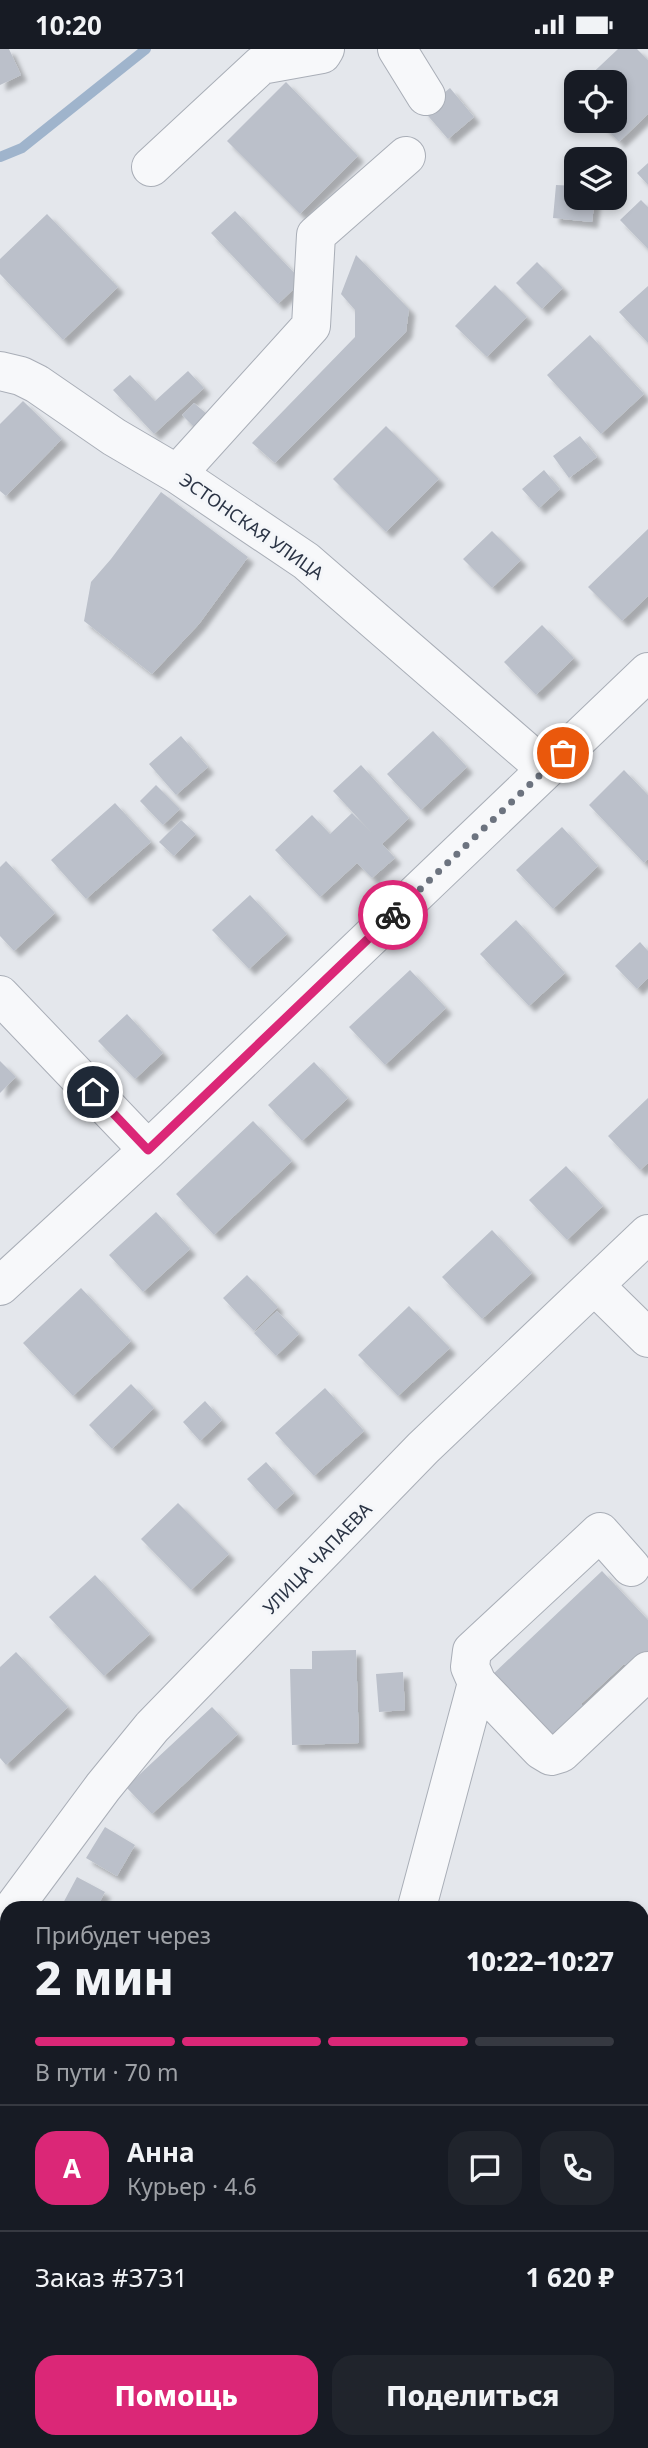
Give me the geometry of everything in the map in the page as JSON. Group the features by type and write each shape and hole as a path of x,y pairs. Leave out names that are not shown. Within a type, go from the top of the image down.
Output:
{"street":[{"path":"151,166 261,65 322,54 325,49"},
{"path":"397,49 426,96"},
{"path":"177,474 311,326 316,235 406,156"},
{"name":"ЭСТОНСКАЯ УЛИЦА","path":"0,371 21,376 37,384 306,561 546,768"},
{"path":"0,1286 148,1150 648,672"},
{"path":"0,995 148,1150"},
{"name":"УЛИЦА ЧАПАЕВА","path":"18,1901 103,1787 152,1727 423,1448 648,1234"},
{"path":"595,1286 648,1338"},
{"path":"631,1567 600,1532 472,1651 470,1667 477,1683 551,1756 561,1753 648,1671"},
{"path":"419,1901 477,1683"}],"building":[{"path":"0,49 9,49 21,75 0,85"},
{"path":"618,49 637,49 648,60 648,114 619,142 610,133 627,133 627,70 596,70"},
{"path":"286,82 358,156 300,214 227,141"},
{"path":"450,88 474,117 448,139 423,110"},
{"path":"648,163 648,185 637,173"},
{"path":"556,185 564,185 564,210 594,210 592,222 553,218"},
{"path":"641,200 648,207 648,249 620,220"},
{"path":"235,211 302,281 278,304 211,233"},
{"path":"47,214 118,287 63,340 0,274 0,259"},
{"path":"356,255 409,309 406,332 275,463 252,443 355,337 355,310 341,294"},
{"path":"537,262 563,288 542,309 516,283"},
{"path":"495,285 527,317 487,357 455,326"},
{"path":"648,286 648,343 619,312"},
{"path":"590,335 644,394 601,434 547,375"},
{"path":"188,371 204,388 154,434 113,390 130,375 155,401"},
{"path":"23,401 62,439 6,496 0,491 0,424"},
{"path":"194,403 208,415 196,429 182,415"},
{"path":"386,426 439,479 386,532 333,479"},
{"path":"580,436 597,457 569,478 553,456"},
{"path":"544,470 560,489 539,508 522,489"},
{"path":"161,492 248,557 199,624 152,674 84,621 91,582"},
{"path":"648,529 648,596 622,621 588,587"},
{"path":"492,531 521,560 492,588 463,559"},
{"path":"542,625 574,658 536,695 504,662"},
{"path":"433,731 467,767 421,810 387,774"},
{"path":"181,736 208,767 176,795 149,764"},
{"path":"361,765 409,818 382,844 395,858 372,878 357,863 320,897 275,850 312,815 330,834 352,813 372,833 333,791"},
{"path":"624,770 648,795 648,859 644,863 589,805"},
{"path":"156,785 180,809 163,825 140,801"},
{"path":"115,803 151,842 86,899 51,860"},
{"path":"181,820 196,834 174,856 159,842"},
{"path":"562,827 598,866 553,909 516,870"},
{"path":"6,861 55,913 14,951 0,936 0,867"},
{"path":"250,895 287,934 249,969 212,930"},
{"path":"516,920 565,973 529,1006 480,954"},
{"path":"640,942 648,951 648,978 637,989 615,966"},
{"path":"410,970 446,1008 385,1065 349,1027"},
{"path":"127,1014 163,1053 135,1079 98,1041"},
{"path":"0,1061 16,1077 0,1093"},
{"path":"314,1062 348,1098 302,1141 268,1105"},
{"path":"648,1098 648,1163 640,1170 608,1136"},
{"path":"253,1121 292,1161 214,1235 176,1194"},
{"path":"566,1166 603,1206 567,1240 529,1200"},
{"path":"156,1212 190,1249 143,1292 109,1255"},
{"path":"492,1230 532,1273 482,1319 442,1277"},
{"path":"247,1275 278,1307 254,1331 223,1298"},
{"path":"81,1288 131,1341 73,1396 23,1343"},
{"path":"409,1306 450,1348 398,1396 358,1355"},
{"path":"277,1311 299,1334 276,1356 254,1333"},
{"path":"131,1384 154,1408 112,1449 89,1425"},
{"path":"325,1388 364,1431 314,1476 275,1433"},
{"path":"205,1401 222,1420 200,1441 183,1422"},
{"path":"266,1462 294,1493 275,1510 247,1479"},
{"path":"178,1503 229,1554 191,1590 141,1539"},
{"path":"602,1571 648,1620 648,1658 632,1672 624,1664 581,1704 589,1712 556,1743 492,1675"},
{"path":"95,1575 150,1634 104,1676 49,1617"},
{"path":"356,1650 359,1743 292,1745 290,1669 312,1669 312,1651"},
{"path":"16,1652 68,1707 6,1765 0,1758 0,1667"},
{"path":"403,1672 405,1710 379,1712 376,1674"},
{"path":"212,1707 238,1734 152,1814 126,1787"},
{"path":"105,1827 135,1845 117,1876 86,1858"},
{"path":"77,1877 105,1892 100,1901 64,1901"}],"waterway":[{"path":"0,157 22,148 146,49"}],"way so far":[{"path":"393,915 563,753"}],"route":[{"path":"93,1092 148,1150 393,915"}]}
